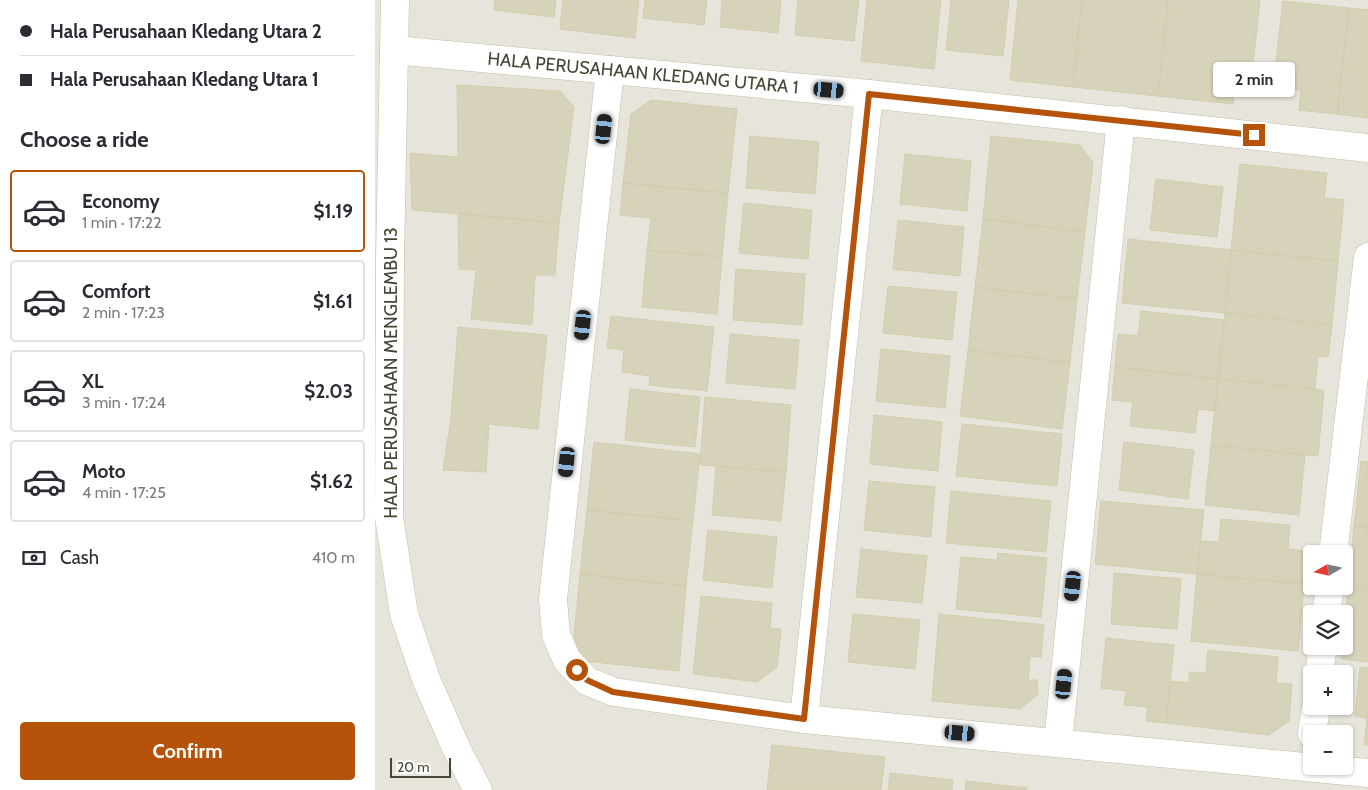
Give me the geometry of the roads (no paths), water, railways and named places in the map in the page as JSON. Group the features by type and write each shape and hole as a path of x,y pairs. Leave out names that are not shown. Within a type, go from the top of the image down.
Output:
{"street":[{"name":"HALA PERUSAHAAN MENGLEMBU 13","path":"395,0 390,258 389,517 404,614 426,679 457,750 478,790"},
{"name":"HALA PERUSAHAAN KLEDANG UTARA 1","path":"394,50 869,94 1368,148"},
{"path":"610,70 553,599 556,635 567,660 587,680 613,692 804,719 1058,742 1303,755"},
{"path":"804,719 869,94"},
{"path":"1058,742 1121,120"},
{"path":"1334,545 1368,258"},
{"path":"1353,768 1368,773"}]}
